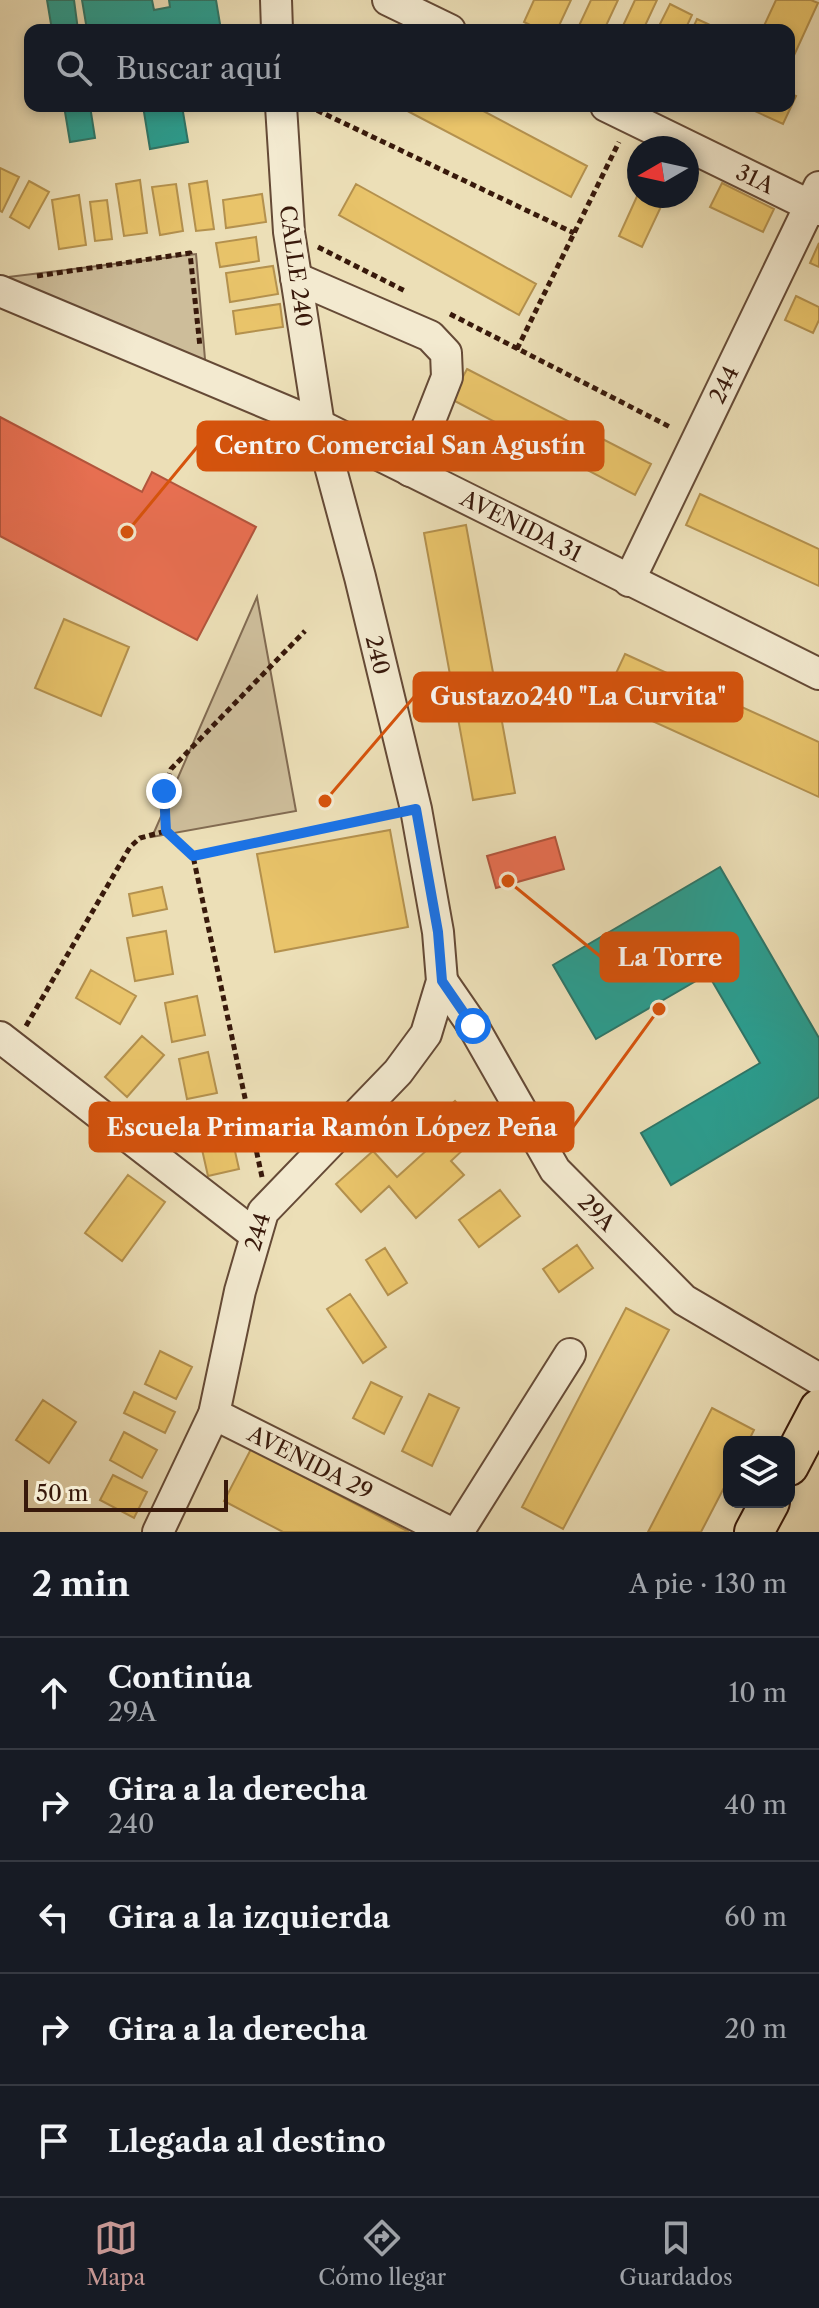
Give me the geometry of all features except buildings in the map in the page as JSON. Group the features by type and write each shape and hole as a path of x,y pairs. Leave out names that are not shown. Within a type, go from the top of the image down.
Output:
{"main road":[{"path":"795,1455 819,1409"},
{"path":"754,1532 767,1508"}],"street":[{"path":"276,0 277,24"},
{"path":"388,0 438,24"},
{"name":"CALLE 240","path":"281,112 289,232 319,425"},
{"name":"31A","path":"618,112 816,201"},
{"name":"244","path":"629,581 816,201"},
{"path":"296,278 430,336 446,353 447,377 410,471"},
{"name":"AVENIDA 31","path":"0,291 319,425 819,674"},
{"name":"240","path":"319,425 360,577 416,809 438,932 442,981"},
{"name":"244","path":"158,1532 214,1414 240,1291 254,1234 263,1212 398,1072 426,1034 442,981"},
{"name":"29A","path":"442,981 473,1026 555,1170 684,1300 819,1379"},
{"path":"7,1042 254,1234"},
{"path":"458,1532 570,1354"},
{"name":"AVENIDA 29","path":"214,1414 449,1532"}],"path":[{"path":"321,112 574,233"},
{"path":"517,349 574,233 618,112"},
{"path":"289,232 409,294"},
{"path":"32,276 190,253 203,376"},
{"path":"449,314 696,441"},
{"path":"274,1199 259,1171 193,856 166,831 164,791 171,769 305,631"},
{"path":"193,856 416,809"},
{"path":"7,1042 130,847 140,838 166,831"}],"shaded area":[{"path":"196,254 206,371 0,278"},
{"path":"257,597 296,811 152,837"}],"place":[{"name":"Centro Comercial San Agustín","path":"127,532"},
{"name":"Gustazo240 \"La Curvita\"","path":"325,801"},
{"name":"La Torre","path":"508,881"},
{"name":"Escuela Primaria Ramón López Peña","path":"659,1009"}],"route":[{"path":"164,791 166,831 193,856 416,809 438,932 442,981 473,1026"}]}
